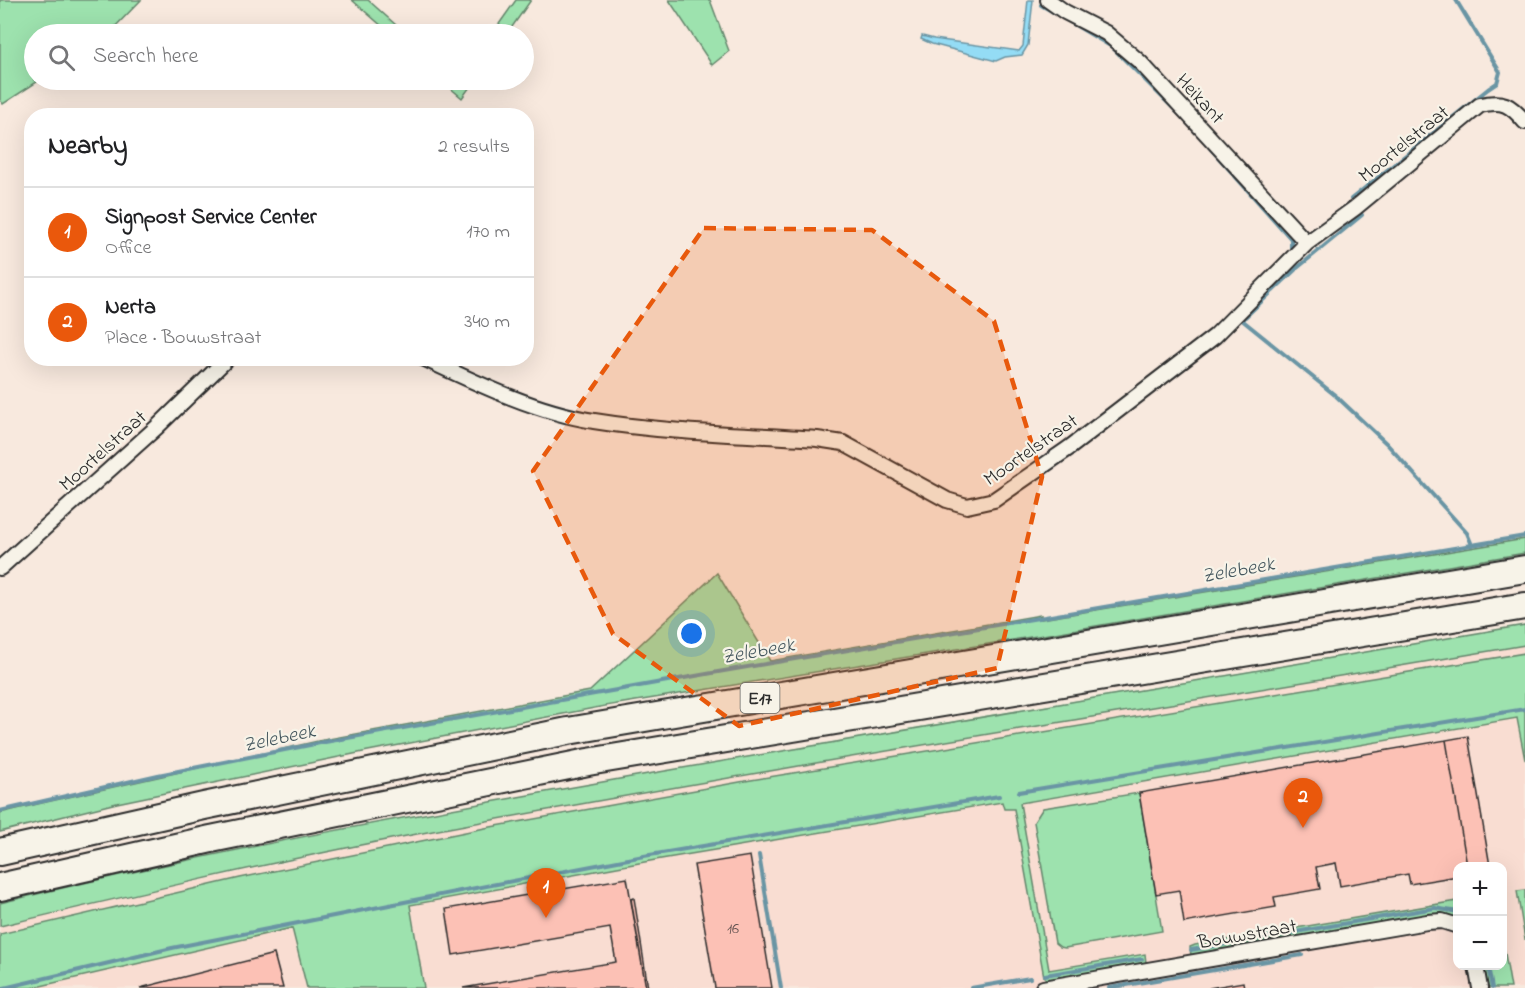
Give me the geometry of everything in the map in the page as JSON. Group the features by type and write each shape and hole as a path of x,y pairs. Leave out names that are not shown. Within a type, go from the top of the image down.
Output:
{"highway":[{"name":"E17","path":"0,852 215,804 568,731 1525,569"},
{"name":"E17","path":"0,887 211,839 588,762 1525,606"}],"street":[{"name":"Heikant","path":"1048,0 1065,12 1106,33 1140,62 1307,243"},
{"name":"Moortelstraat","path":"440,366 528,403 593,421 652,428 817,439 843,443 947,500 967,506 975,505 994,500 1027,478 1215,336 1307,243 1480,105 1495,102 1504,104 1515,110 1525,122"},
{"name":"Moortelstraat","path":"0,568 157,427 220,366"},
{"name":"Bouwstraat","path":"1043,988 1427,922 1442,921 1453,924"},
{"path":"1477,970 1480,988"}],"highlighted area":[{"path":"704,228 872,230 994,321 1042,477 997,668 739,726 613,634 533,471"}],"shaded area":[{"path":"1525,645 1525,988 0,988 0,926 393,839 645,792"}],"green space":[{"path":"0,0 141,0 118,24 24,24 25,90 3,104 0,100"},
{"path":"352,0 368,0 395,24 380,24"},
{"path":"516,0 531,0 514,24 499,24"},
{"path":"669,0 710,0 729,51 712,65"},
{"path":"453,90 468,90 462,98"},
{"path":"1525,539 1525,553 1043,635 605,706 368,751 117,803 0,832 0,813 318,741 590,691 717,573 770,661 1041,615 1041,619"},
{"path":"1525,625 1525,645 537,812 296,858 0,926 0,903 82,883 331,831 772,752"},
{"path":"1525,653 1525,760 1517,718 1020,803 1049,970 1145,954 1146,963 1051,980 1044,977 1014,809 1004,809 1002,802 661,859 410,905 424,988 307,988 292,928 32,988 0,988 0,934 240,878 485,828 751,780"},
{"path":"1139,793 1162,931 1060,947 1055,943 1034,822 1043,808"},
{"path":"1525,890 1525,940 1517,891"},
{"path":"1453,902 1453,917 1446,914 1419,916 1191,956 1190,947"},
{"path":"1507,965 1511,988 1487,988 1485,970 1507,970"}],"water":[{"path":"1028,0 1033,0 1028,45 1022,55 1005,57 996,61 921,39 922,36 1019,51 1023,46"}],"building":[{"path":"1468,736 1489,862 1466,862 1446,740"},
{"path":"1446,740 1466,862 1453,862 1453,877 1410,884 1408,874 1340,886 1336,863 1316,867 1320,889 1274,897 1276,907 1184,923 1179,890 1156,894 1139,793"},
{"path":"750,856 772,988 715,988 694,865"},
{"path":"627,878 646,988 463,988 616,962 610,928 453,955 446,909"},
{"path":"634,898 648,988 646,988 631,899"},
{"path":"274,954 283,988 140,988"},
{"path":"1243,982 1244,988 1209,988"}],"waterway":[{"path":"1354,203 1351,199 1497,83 1500,72 1456,0"},
{"path":"1041,5 1055,13"},
{"path":"1070,22 1112,47 1180,115"},
{"path":"1209,147 1291,239 1291,249"},
{"path":"1358,210 1362,215 1296,269 1242,320 1336,396 1387,444 1467,533 1472,545"},
{"name":"Zelebeek","path":"0,811 158,775 325,742 718,672 1525,536"},
{"path":"1019,792 1525,709"},
{"path":"4,988 172,948 460,891 644,856 999,796"},
{"path":"759,855 781,988"},
{"path":"1191,950 1435,908 1453,911"},
{"path":"1109,988 1302,955"},
{"path":"1045,975 1142,959"},
{"path":"1489,970 1492,988"},
{"path":"971,988 1030,978"}],"place":[{"name":"Nerta","path":"1303,828"},
{"name":"Signpost Service Center","path":"546,918"}]}
